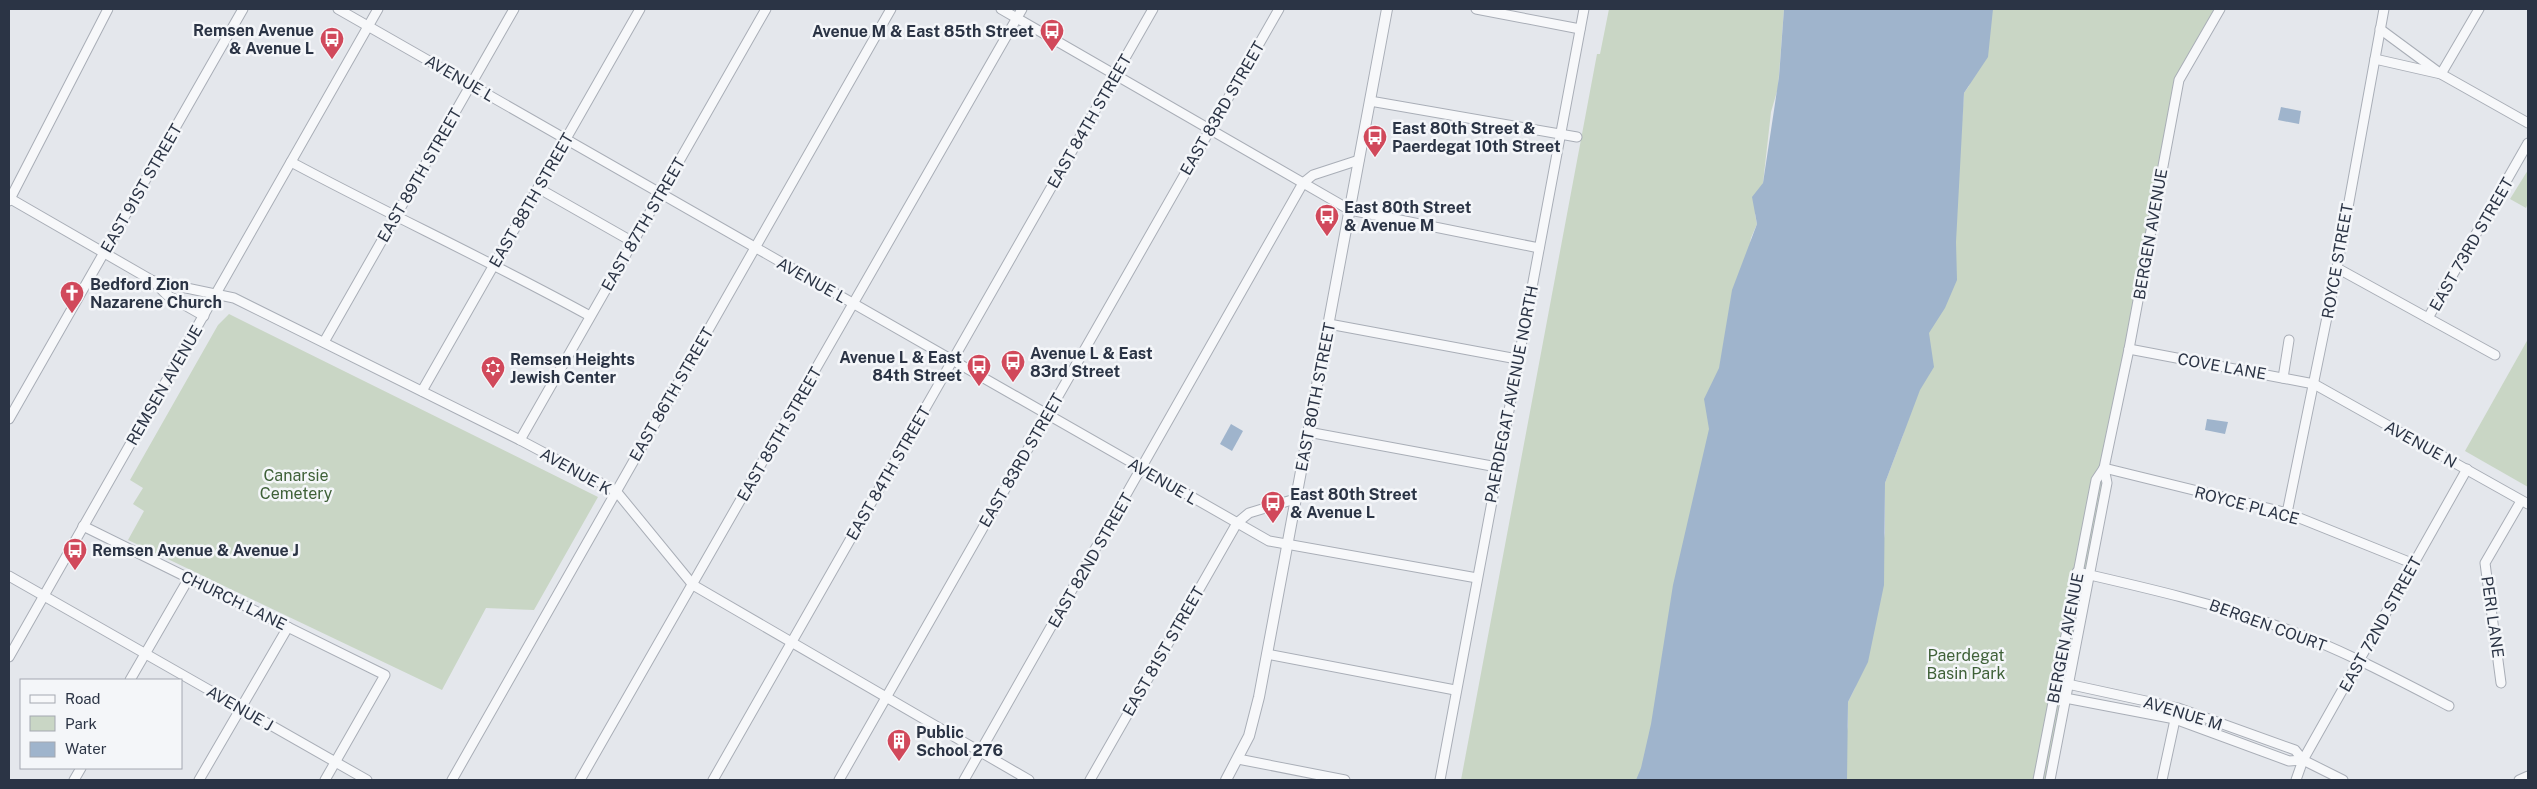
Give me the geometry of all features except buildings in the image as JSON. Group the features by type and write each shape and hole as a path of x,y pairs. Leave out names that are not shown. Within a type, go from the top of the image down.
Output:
{"street":[{"path":"9,200 108,9"},
{"name":"EAST 91ST STREET","path":"9,419 243,9"},
{"name":"AVENUE L","path":"338,9 1269,541 1477,578"},
{"name":"REMSEN AVENUE","path":"9,657 378,9"},
{"name":"EAST 89TH STREET","path":"324,342 514,9"},
{"name":"EAST 88TH STREET","path":"422,391 640,9"},
{"name":"EAST 87TH STREET","path":"520,440 766,9"},
{"name":"EAST 86TH STREET","path":"452,780 891,9"},
{"path":"1001,9 1350,210 1539,248"},
{"name":"EAST 85TH STREET","path":"580,780 1022,9"},
{"name":"EAST 84TH STREET","path":"713,780 1153,9"},
{"name":"EAST 83RD STREET","path":"838,780 1279,9"},
{"name":"EAST 80TH STREET","path":"1226,780 1238,759 1255,716 1387,9"},
{"path":"1476,9 1580,29"},
{"name":"PAERDEGAT AVENUE NORTH","path":"1440,780 1455,690 1584,9"},
{"name":"BERGEN AVENUE","path":"2038,780 2096,480 2104,468 2129,349 2179,80 2220,9"},
{"name":"ROYCE STREET","path":"2287,513 2337,268 2384,9"},
{"path":"2441,74 2479,9"},
{"path":"2380,30 2441,74 2528,123"},
{"path":"2374,59 2441,74"},
{"path":"1370,101 1577,137"},
{"name":"EAST 73RD STREET","path":"2428,318 2528,143"},
{"path":"1303,183 1313,175 1359,160"},
{"path":"291,162 396,217 494,264 590,316"},
{"name":"EAST 82ND STREET","path":"964,780 1303,183"},
{"path":"538,188 633,242"},
{"name":"AVENUE K","path":"9,200 153,281 167,295 204,316"},
{"path":"2337,268 2495,355"},
{"name":"AVENUE K","path":"153,281 234,298 520,440 616,491 693,585 791,644 1029,780"},
{"path":"1329,324 1518,359"},
{"path":"2282,378 2289,340"},
{"name":"COVE LANE","path":"2129,349 2314,384"},
{"name":"AVENUE N","path":"2314,384 2525,502"},
{"path":"1308,432 1497,467"},
{"name":"BERGEN AVENUE","path":"2050,780 2064,698 2107,483 2104,468"},
{"name":"ROYCE PLACE","path":"2104,468 2287,513 2414,564"},
{"name":"EAST 72ND STREET","path":"2296,780 2303,760 2467,469"},
{"path":"1237,523 1249,513 1295,499"},
{"name":"PERI LANE","path":"2502,683 2485,562 2525,502"},
{"name":"EAST 81ST STREET","path":"1090,780 1237,523"},
{"name":"CHURCH LANE","path":"83,526 385,675 335,762"},
{"name":"BERGEN COURT","path":"2077,572 2156,589 2238,612 2361,660 2449,706"},
{"name":"AVENUE J","path":"9,576 367,780"},
{"path":"131,679 189,578"},
{"path":"200,780 288,627"},
{"path":"1267,654 1455,690"},
{"name":"AVENUE M","path":"2057,682 2178,708 2295,750 2303,760 2343,780"},
{"name":"AVENUE M","path":"2054,696 2175,719 2288,761 2303,760"},
{"path":"2162,780 2178,708"},
{"path":"1238,759 1345,780"},
{"path":"325,780 335,762"},
{"path":"74,780 80,769"},
{"path":"2519,780 2528,776"}],"green space":[{"path":"1609,9 1784,9 1778,88 1771,112 1763,183 1755,214 1757,224 1751,238 1649,780 1461,780 1597,54 1600,54"},
{"name":"Paerdegat Basin Park","path":"1991,9 2217,9 2179,80 2050,780 1837,780 1848,726 1848,702 1855,688 1885,533 1885,483 1903,435 1962,120 1964,93 1969,86"},
{"path":"2528,170 2528,203 2526,208 2510,199"},
{"name":"Canarsie Cemetery","path":"229,314 598,497 534,610 486,608 442,690 128,540 144,511 133,504 143,488 130,480 218,325"},
{"path":"2528,339 2528,487 2465,451"}],"water":[{"path":"1784,9 1993,9 1988,57 1964,93 1956,242 1957,280 1945,308 1929,333 1934,367 1920,390 1885,483 1884,585 1868,662 1848,702 1847,780 1636,780 1641,768 1651,724 1673,585 1709,429 1704,399 1719,368 1732,290 1757,224 1752,197 1763,183 1779,77"},
{"path":"2281,107 2301,111 2299,124 2278,120"},
{"path":"2207,419 2228,422 2225,434 2205,430"},
{"path":"1231,424 1243,431 1232,451 1220,444"}],"place":[{"name":"Avenue M & East 85th Street","path":"1052,52"},
{"name":"Remsen Avenue & Avenue L","path":"332,60"},
{"name":"East 80th Street & Paerdegat 10th Street","path":"1375,158"},
{"name":"East 80th Street & Avenue M","path":"1327,237"},
{"name":"Bedford Zion Nazarene Church","path":"72,314"},
{"name":"Avenue L & East 83rd Street","path":"1013,383"},
{"name":"Avenue L & East 84th Street","path":"979,387"},
{"name":"Remsen Heights Jewish Center","path":"493,389"},
{"name":"East 80th Street & Avenue L","path":"1273,524"},
{"name":"Remsen Avenue & Avenue J","path":"75,571"},
{"name":"Public School 276","path":"899,762"}]}
